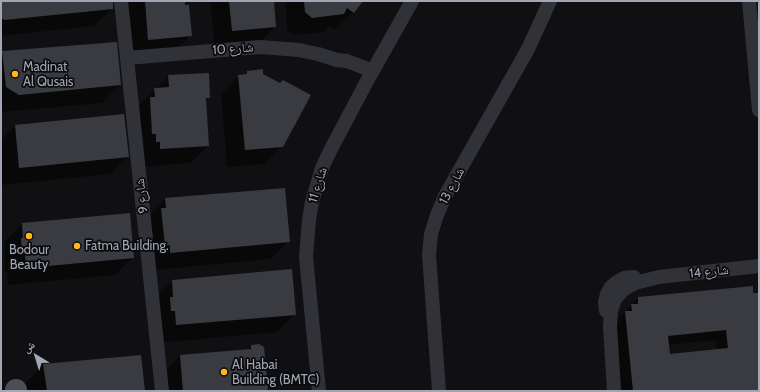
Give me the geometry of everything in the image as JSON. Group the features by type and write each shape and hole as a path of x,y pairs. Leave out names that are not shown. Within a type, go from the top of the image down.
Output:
{"street":[{"name":"شارع 9","path":"121,1 162,391"},
{"name":"شارع 11","path":"319,391 306,257 309,220 317,185 324,163 412,1"},
{"name":"شارع 13","path":"440,391 429,255 431,234 445,196 528,49 550,1"},
{"path":"749,1 759,110"},
{"name":"شارع 10","path":"127,58 260,47 299,50 337,60 344,66 370,76"},
{"name":"شارع 14","path":"614,391 610,327 605,302 611,287 624,278 659,277 759,266"}],"building":[{"path":"1,1 113,1 113,9 4,20 1,17"},
{"path":"145,1 185,1 185,5 189,5 192,36 148,40"},
{"path":"229,1 274,1 276,27 232,31"},
{"path":"304,1 363,1 354,13 347,8 344,14 312,18 305,12"},
{"path":"117,42 121,85 19,95 6,87 2,51"},
{"path":"263,69 263,74 280,83 283,80 311,95 283,147 245,150 238,75 247,74 247,71"},
{"path":"209,73 210,98 206,98 209,146 160,149 160,142 156,142 156,134 152,134 150,97 155,97 154,88 169,87 168,75"},
{"path":"124,114 129,157 19,168 15,125"},
{"path":"285,188 290,242 170,253 170,245 165,246 161,208 166,208 165,198"},
{"name":"Fatma Building.","path":"130,213 134,258 26,268 25,254 22,255 22,223"},
{"path":"292,269 296,315 176,325 175,311 171,311 170,297 173,297 172,280"},
{"path":"753,286 753,293 759,293 759,391 633,391 625,311 632,311 631,304 638,304 638,297","holes":["726,330 728,348 670,354 668,336"]},
{"name":"Al Habai Building (BMTC)","path":"259,344 264,347 268,389 264,391 183,391 180,355 251,349 251,345"},
{"path":"141,355 145,391 47,391 43,364"}],"place":[{"name":"Madinat Al Qusais","path":"15,74"},
{"name":"Bodour Beauty","path":"29,236"},
{"name":"Fatma Building.","path":"77,246"},
{"name":"Al Habai Building (BMTC)","path":"224,372"}]}
